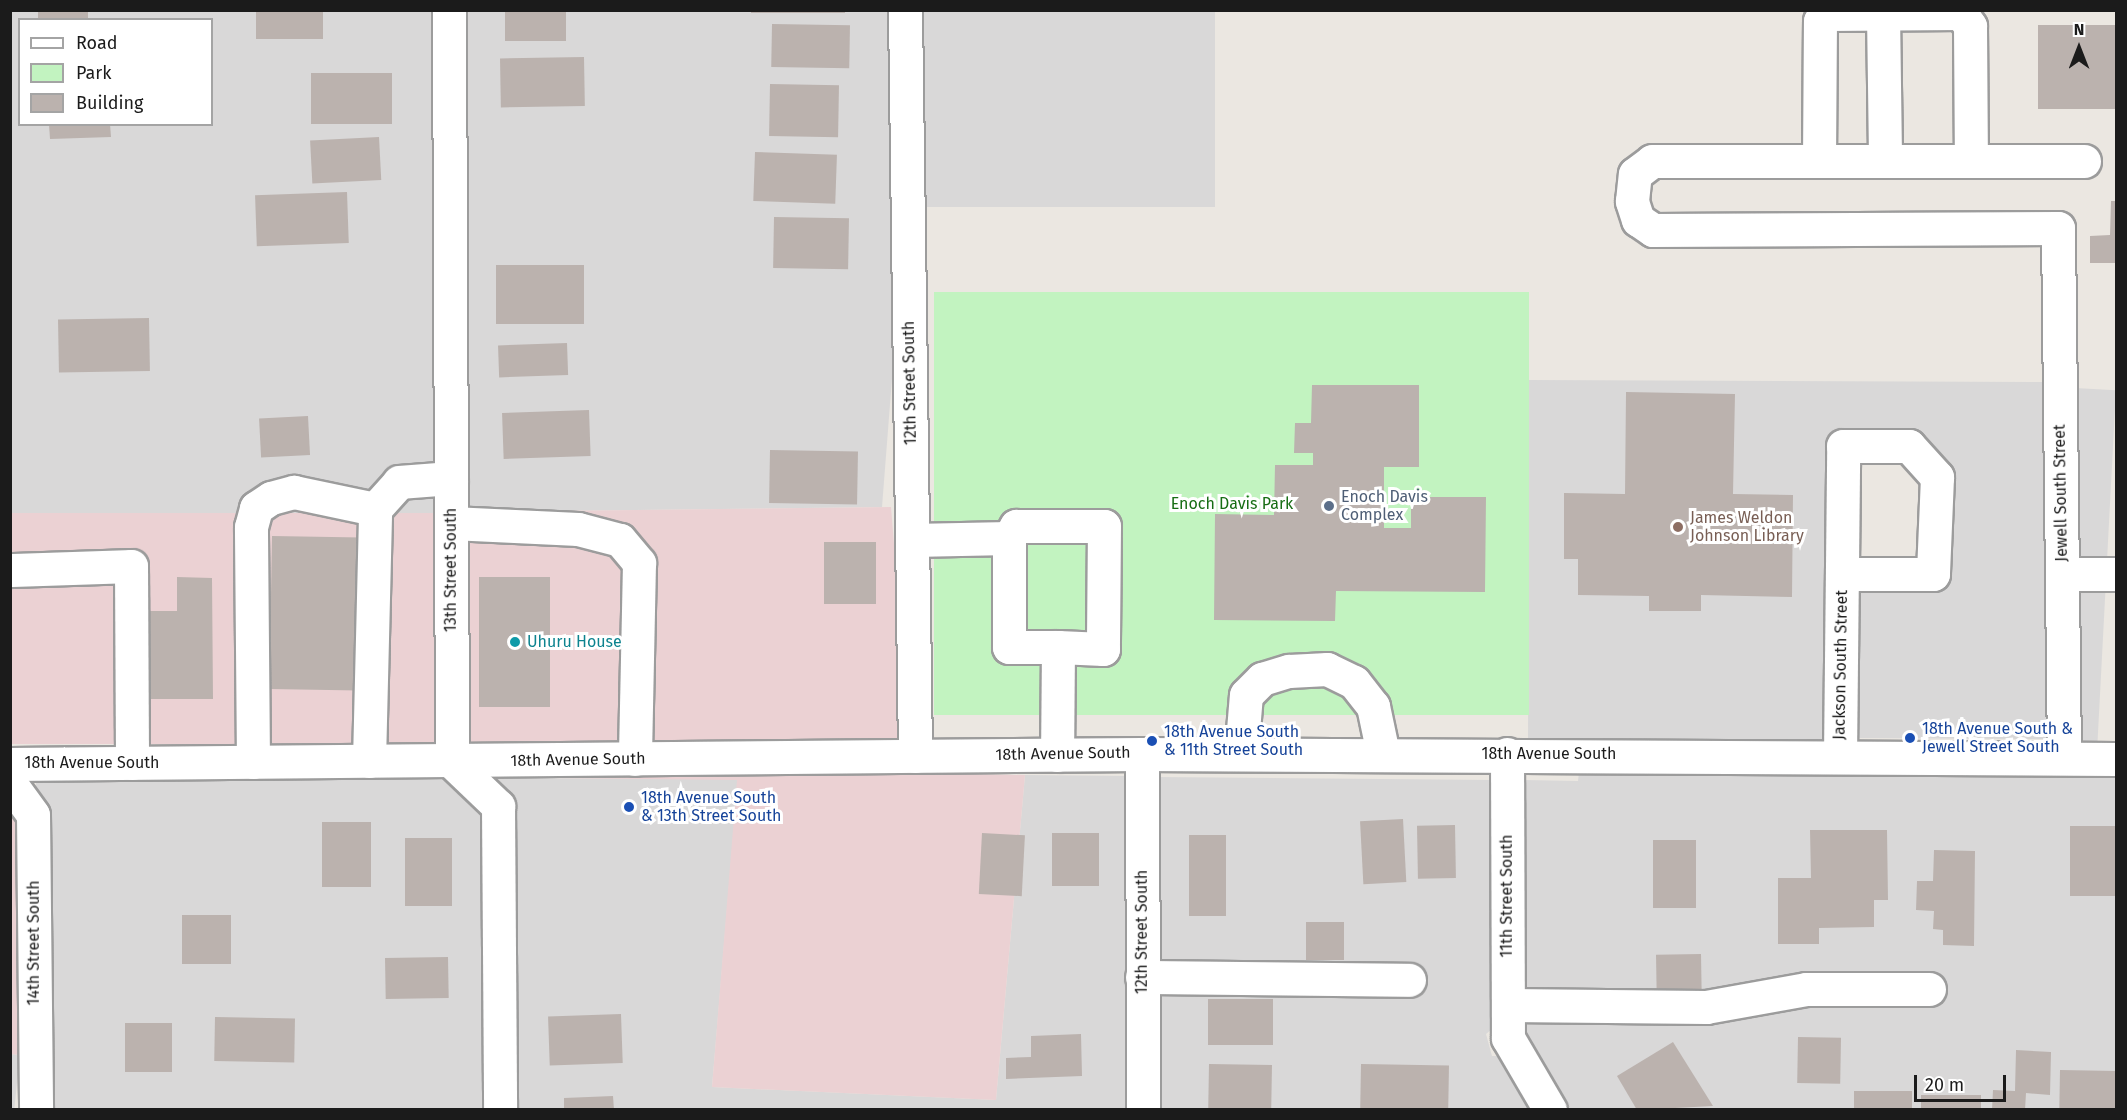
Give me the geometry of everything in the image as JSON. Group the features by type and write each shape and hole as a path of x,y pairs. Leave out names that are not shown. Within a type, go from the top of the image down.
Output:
{"street":[{"name":"13th Street South","path":"450,10 452,762"},
{"name":"12th Street South","path":"905,10 915,756"},
{"path":"1971,161 1967,19 1962,13 1827,14 1821,21 1819,161 1885,161 1971,161 2084,161"},
{"path":"1883,14 1885,161"},
{"name":"Jewell South Street","path":"1819,161 1652,161 1635,174 1632,201 1638,220 1653,230 2058,228 2064,758"},
{"name":"Jackson South Street","path":"1840,756 1843,446 1909,446 1937,477 1933,574 1842,573"},
{"path":"369,761 375,509 399,482 451,478"},
{"path":"253,762 250,527 256,508 271,498 294,492 375,509"},
{"path":"451,523 578,529 620,540 639,563 635,759"},
{"path":"1016,526 1104,526 1103,648 1058,648 1009,647 1009,538 1016,526"},
{"path":"912,540 1009,538"},
{"path":"10,570 131,567 132,763"},
{"path":"2062,574 2116,574"},
{"path":"1057,755 1058,648"},
{"path":"1241,754 1246,695 1262,679 1289,671 1327,669 1354,682 1373,706 1383,754"},
{"name":"12th Street South","path":"1142,754 1143,1110"},
{"name":"18th Avenue South","path":"10,764 452,762 1142,754 1507,754 2116,759"},
{"name":"11th Street South","path":"1507,754 1508,1038 1550,1110"},
{"path":"452,762 498,806 500,1110"},
{"name":"14th Street South","path":"10,783 33,814 22,835 22,916 36,1110"},
{"path":"1142,977 1409,980"},
{"path":"1508,1005 1706,1007 1806,989 1929,989"}],"shaded area":[{"path":"10,11 434,11 435,513 11,518"},
{"path":"465,11 890,11 894,353 882,507 467,512"},
{"path":"921,11 1215,11 1215,207 921,207"},
{"path":"1529,380 2048,382 2047,739 1857,738 1858,592 1933,592 1949,575 1953,478 1948,464 1920,433 1909,428 1843,429 1827,446 1826,740 1528,739"},
{"path":"2075,388 2116,390 2097,743 2057,741"},
{"path":"891,507 897,581 899,738 468,744 467,512"},
{"path":"10,513 435,513 435,744 10,744"},
{"path":"1579,772 2116,776 2116,1109 1569,1109 1523,1033 1522,780 1578,781"},
{"path":"913,773 1025,775 996,1100 712,1087 737,780 550,778"},
{"path":"1025,775 1126,776 1127,1109 516,1109 514,806 508,792 494,778 738,779 712,1087 996,1100"},
{"path":"1157,777 1491,780 1492,1029 1486,1034 1492,1056 1500,1056 1531,1109 1159,1109"},
{"path":"446,779 482,814 484,1109 51,1109 45,803 36,791 36,781"},
{"path":"10,811 17,821 20,1055 10,1054"},
{"path":"11,1054 20,1055 14,1110 10,1110"}],"green space":[{"name":"Enoch Davis Park","path":"934,292 1529,292 1529,715 934,715"}],"building":[{"path":"38,10 88,10 88,18 38,18"},
{"path":"256,10 323,10 323,39 256,39"},
{"path":"505,10 566,10 566,41 505,41"},
{"path":"751,10 845,10 845,13 751,13"},
{"path":"772,24 850,25 849,68 771,67"},
{"path":"2038,25 2116,25 2116,109 2038,109"},
{"path":"584,57 585,106 501,107 500,58"},
{"path":"311,73 392,73 392,124 311,124"},
{"path":"770,84 839,85 838,137 769,136"},
{"path":"49,126 110,126 111,137 50,139"},
{"path":"379,137 381,180 312,184 310,141"},
{"path":"755,152 837,155 835,204 753,201"},
{"path":"347,192 349,243 257,246 255,195"},
{"path":"2111,201 2116,201 2116,263 2090,263 2090,236 2110,235"},
{"path":"774,217 849,218 848,269 773,268"},
{"path":"496,265 584,265 584,324 496,324"},
{"path":"149,318 150,371 59,373 58,320"},
{"path":"567,343 568,375 499,377 498,345"},
{"name":"Enoch Davis Complex","path":"1312,385 1419,385 1419,467 1384,467 1384,528 1411,528 1411,497 1486,497 1485,592 1336,591 1335,621 1214,620 1215,514 1274,515 1275,465 1313,465 1313,453 1294,453 1295,423 1311,423"},
{"name":"James Weldon Johnson Library","path":"1626,392 1735,394 1733,494 1793,495 1792,597 1701,595 1701,611 1649,611 1649,596 1578,595 1578,559 1564,559 1564,493 1625,494"},
{"path":"589,410 591,456 504,459 502,413"},
{"path":"308,416 310,455 261,458 259,419"},
{"path":"770,450 858,452 857,505 769,503"},
{"path":"272,536 361,538 358,691 269,689"},
{"path":"824,542 876,542 876,604 824,604"},
{"path":"177,577 212,578 213,699 147,699 146,611 177,611"},
{"name":"Uhuru House","path":"479,577 550,577 550,707 479,707"},
{"path":"1403,819 1406,882 1363,884 1360,821"},
{"path":"322,822 371,822 371,887 322,887"},
{"path":"1455,825 1456,878 1418,879 1417,826"},
{"path":"2070,826 2116,826 2116,896 2070,896"},
{"path":"1810,830 1887,830 1888,900 1874,900 1874,927 1819,928 1819,944 1778,944 1778,878 1811,878"},
{"path":"982,833 1025,835 1022,896 979,894"},
{"path":"1052,833 1099,833 1099,886 1052,886"},
{"path":"1189,835 1226,835 1226,916 1189,916"},
{"path":"405,838 452,838 452,906 405,906"},
{"path":"1653,840 1696,840 1696,908 1653,908"},
{"path":"1934,850 1975,851 1974,946 1943,945 1943,930 1933,929 1934,911 1916,910 1917,881 1933,881"},
{"path":"182,915 231,915 231,964 182,964"},
{"path":"1306,922 1344,922 1344,960 1306,960"},
{"path":"1701,954 1702,995 1657,996 1656,955"},
{"path":"448,957 449,998 386,999 385,958"},
{"path":"1208,999 1273,999 1273,1045 1208,1045"},
{"path":"621,1014 623,1063 550,1066 548,1017"},
{"path":"215,1017 295,1018 294,1062 214,1061"},
{"path":"125,1023 172,1023 172,1072 125,1072"},
{"path":"1081,1034 1082,1076 1006,1079 1006,1058 1031,1057 1031,1036"},
{"path":"1798,1037 1841,1038 1840,1084 1797,1083"},
{"path":"1673,1042 1713,1106 1637,1110 1617,1076"},
{"path":"2016,1050 2051,1052 2050,1095 2026,1093 2025,1110 1992,1110 1993,1090 2015,1091"},
{"path":"1209,1064 1272,1065 1271,1110 1208,1110"},
{"path":"1361,1064 1449,1066 1448,1110 1360,1110"},
{"path":"2060,1070 2116,1071 2115,1110 2059,1110"},
{"path":"1854,1091 1912,1091 1912,1110 1854,1110"},
{"path":"1921,1095 1981,1095 1981,1110 1921,1110"},
{"path":"613,1096 614,1110 564,1110 564,1098"}],"place":[{"name":"Enoch Davis Complex","path":"1329,506"},
{"name":"James Weldon Johnson Library","path":"1678,527"},
{"name":"Uhuru House","path":"515,642"},
{"name":"18th Avenue South & Jewell Street South","path":"1910,738"},
{"name":"18th Avenue South & 11th Street South","path":"1152,741"},
{"name":"18th Avenue South & 13th Street South","path":"629,807"}]}
